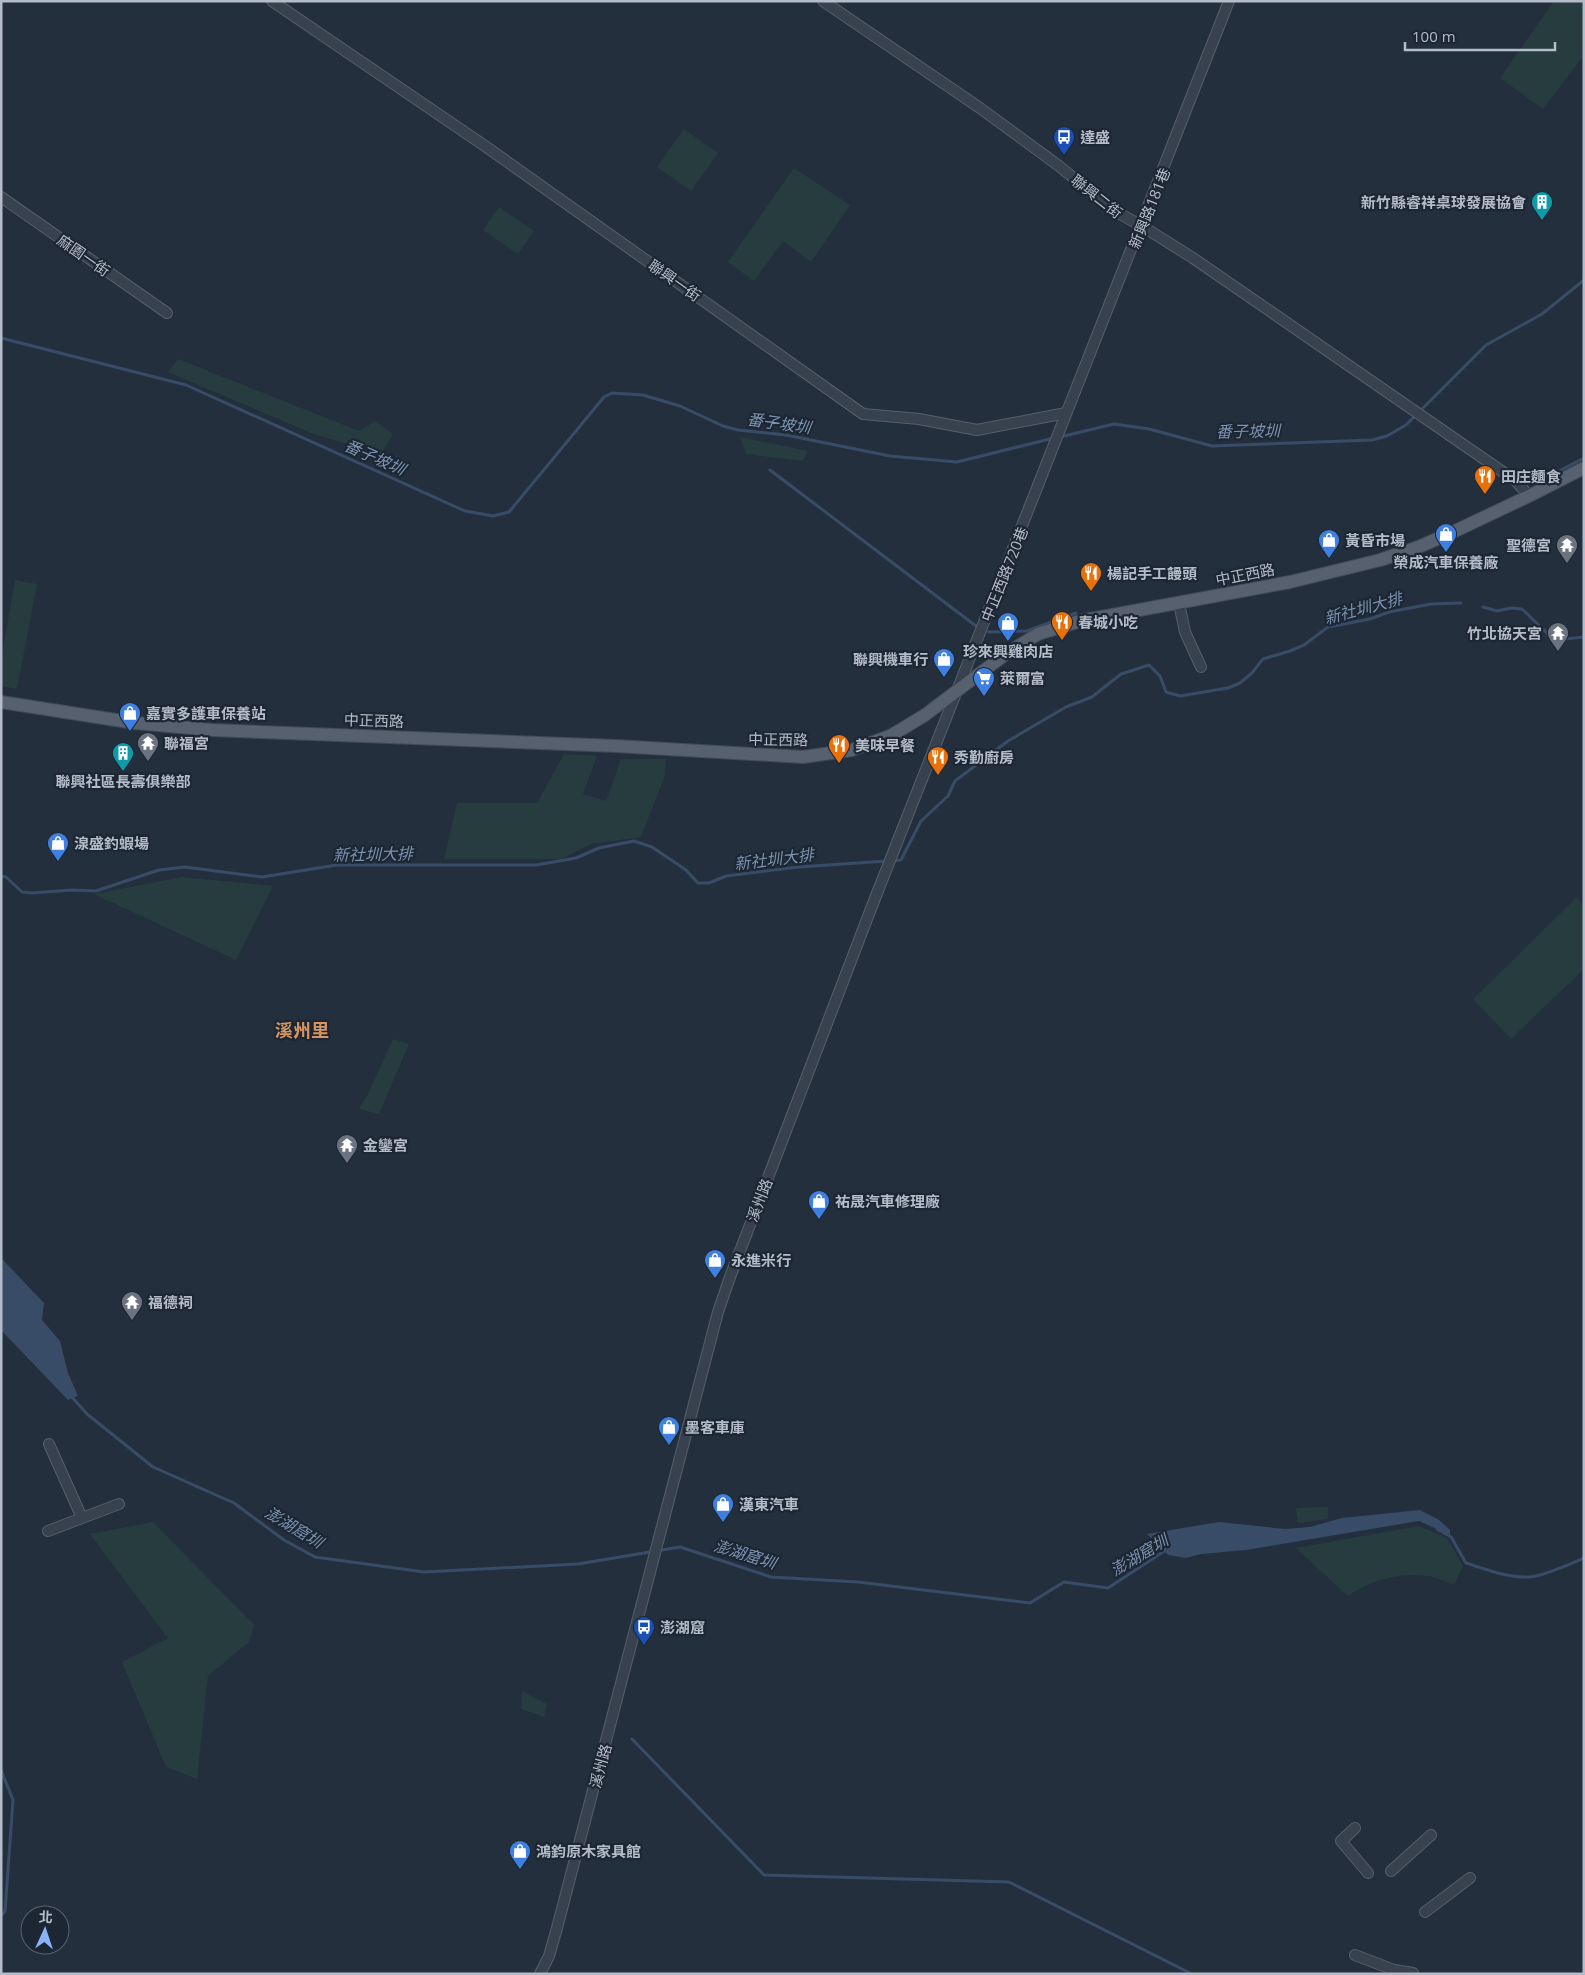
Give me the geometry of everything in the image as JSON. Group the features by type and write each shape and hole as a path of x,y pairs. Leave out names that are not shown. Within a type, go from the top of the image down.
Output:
{"main road":[{"name":"中正西路","path":"1,702 135,724 212,730 606,745 803,758 852,750 892,735 925,715 1007,653 1038,634 1080,621 1290,582 1380,560 1416,548 1529,496 1584,468"}],"street":[{"name":"聯興一街","path":"272,1 316,33 485,146 863,414 919,419 977,430 1066,413"},
{"name":"聯興二街","path":"823,1 980,108 1059,166 1111,209 1193,258 1428,420 1474,454 1516,481 1529,496"},
{"name":"新興路181巷","path":"1051,456 1066,413 1142,226 1229,1"},
{"name":"麻園一街","path":"1,197 167,313"},
{"name":"中正西路720巷","path":"957,691 1051,456"},
{"path":"1179,603 1185,632 1200,667"},
{"name":"溪州路","path":"540,1974 549,1956 557,1928 718,1312 730,1276 887,868 957,691"},
{"path":"49,1444 82,1518"},
{"path":"48,1531 119,1504"},
{"path":"1354,1828 1341,1841 1368,1872"},
{"path":"1391,1871 1431,1835"},
{"path":"1425,1912 1470,1878"},
{"path":"1355,1955 1394,1970 1413,1973"}],"green space":[{"path":"1554,1 1584,1 1584,55 1543,109 1500,78"},
{"path":"684,129 718,153 691,191 657,167"},
{"path":"794,168 850,205 811,262 783,241 754,281 728,262"},
{"path":"499,207 534,231 518,254 483,230"},
{"path":"178,359 359,431 375,421 393,434 381,454 311,433 168,372"},
{"path":"740,437 808,451 803,461 746,454"},
{"path":"15,580 37,584 17,689 1,686 1,660"},
{"path":"564,754 597,756 583,794 606,801 621,759 666,759 665,775 641,837 591,844 561,859 444,859 457,803 537,803"},
{"path":"182,877 273,886 236,960 94,894"},
{"path":"1577,897 1584,905 1584,969 1511,1039 1473,999"},
{"path":"393,1039 409,1044 379,1114 359,1109 368,1094"},
{"path":"1328,1507 1328,1519 1298,1523 1296,1508"},
{"path":"153,1522 254,1625 249,1642 208,1676 197,1779 166,1767 122,1662 168,1638 90,1534"},
{"path":"1419,1526 1447,1538 1463,1566 1454,1585 1438,1578 1417,1575 1396,1576 1366,1586 1348,1596 1296,1548"},
{"path":"522,1691 547,1704 544,1717 521,1709"}],"water":[{"path":"1,1258 44,1303 42,1320 60,1341 68,1373 78,1396 68,1400 1,1330"},
{"path":"1420,1510 1439,1520 1450,1530 1450,1535 1419,1521 1246,1550 1201,1554 1186,1558 1168,1555 1147,1534 1219,1522 1285,1529 1310,1527 1342,1518"}],"waterway":[{"name":"番子坡圳","path":"1060,437 1114,424 1149,429 1212,446 1372,440 1387,436 1406,425 1486,345 1542,314 1584,280"},
{"name":"番子坡圳","path":"1,338 186,385 465,511 493,516 509,512 604,397 612,393 643,395 680,406 723,426 738,430 786,435 890,456 957,462 1054,438"},
{"path":"1559,471 1584,458"},
{"path":"770,470 976,626"},
{"name":"新社圳大排","path":"893,861 901,860 921,821 948,796 955,781 1008,741 1066,707 1092,697 1121,674 1149,665 1160,676 1166,692 1180,696 1228,688 1240,683 1252,673 1263,659 1304,645 1328,627 1431,604 1461,603"},
{"name":"新社圳大排","path":"1483,607 1497,611 1511,608 1522,609 1550,636 1565,639 1584,637"},
{"path":"988,632 1027,631 1076,613"},
{"name":"新社圳大排","path":"1,876 6,877 22,892 96,891 159,870 185,867 262,877 337,865 536,865 576,858 599,848 634,841 652,847 686,870 698,883 709,883 726,876 798,867 887,861"},
{"name":"澎湖窟圳","path":"71,1396 87,1414 153,1467 234,1503 284,1540 315,1557 424,1572 578,1564 680,1547 771,1577 858,1582 1030,1603 1064,1582 1108,1588 1166,1550"},
{"name":"澎湖窟圳","path":"1437,1529 1451,1537 1466,1563 1504,1575 1520,1577 1541,1575 1584,1558"},
{"path":"632,1739 764,1875 1009,1882 1192,1974"},
{"path":"1,1770 13,1800 5,1911 1,1916"}],"place":[{"name":"達盛","path":"1064,156"},
{"name":"新竹縣睿祥桌球發展協會","path":"1542,221"},
{"name":"田庄麵食","path":"1485,495"},
{"name":"榮成汽車保養廠","path":"1446,553"},
{"name":"黃昏市場","path":"1329,559"},
{"name":"聖德宮","path":"1567,564"},
{"name":"楊記手工饅頭","path":"1091,592"},
{"name":"春城小吃","path":"1062,641"},
{"name":"珍來興雞肉店","path":"1008,642"},
{"name":"竹北協天宮","path":"1558,652"},
{"name":"聯興機車行","path":"944,678"},
{"name":"萊爾富","path":"984,697"},
{"name":"嘉實多護車保養站","path":"130,732"},
{"name":"聯福宮","path":"148,762"},
{"name":"美味早餐","path":"839,764"},
{"name":"聯興社區長壽俱樂部","path":"123,772"},
{"name":"秀勤廚房","path":"938,776"},
{"name":"湶盛釣蝦場","path":"58,862"},
{"name":"金鑾宮","path":"347,1164"},
{"name":"祐晟汽車修理廠","path":"819,1220"},
{"name":"永進米行","path":"715,1279"},
{"name":"福德祠","path":"132,1321"},
{"name":"墨客車庫","path":"669,1446"},
{"name":"漢東汽車","path":"723,1523"},
{"name":"澎湖窟","path":"644,1646"},
{"name":"鴻鈞原木家具館","path":"520,1870"}],"district":[{"name":"溪州里","path":"302,1030"}]}
